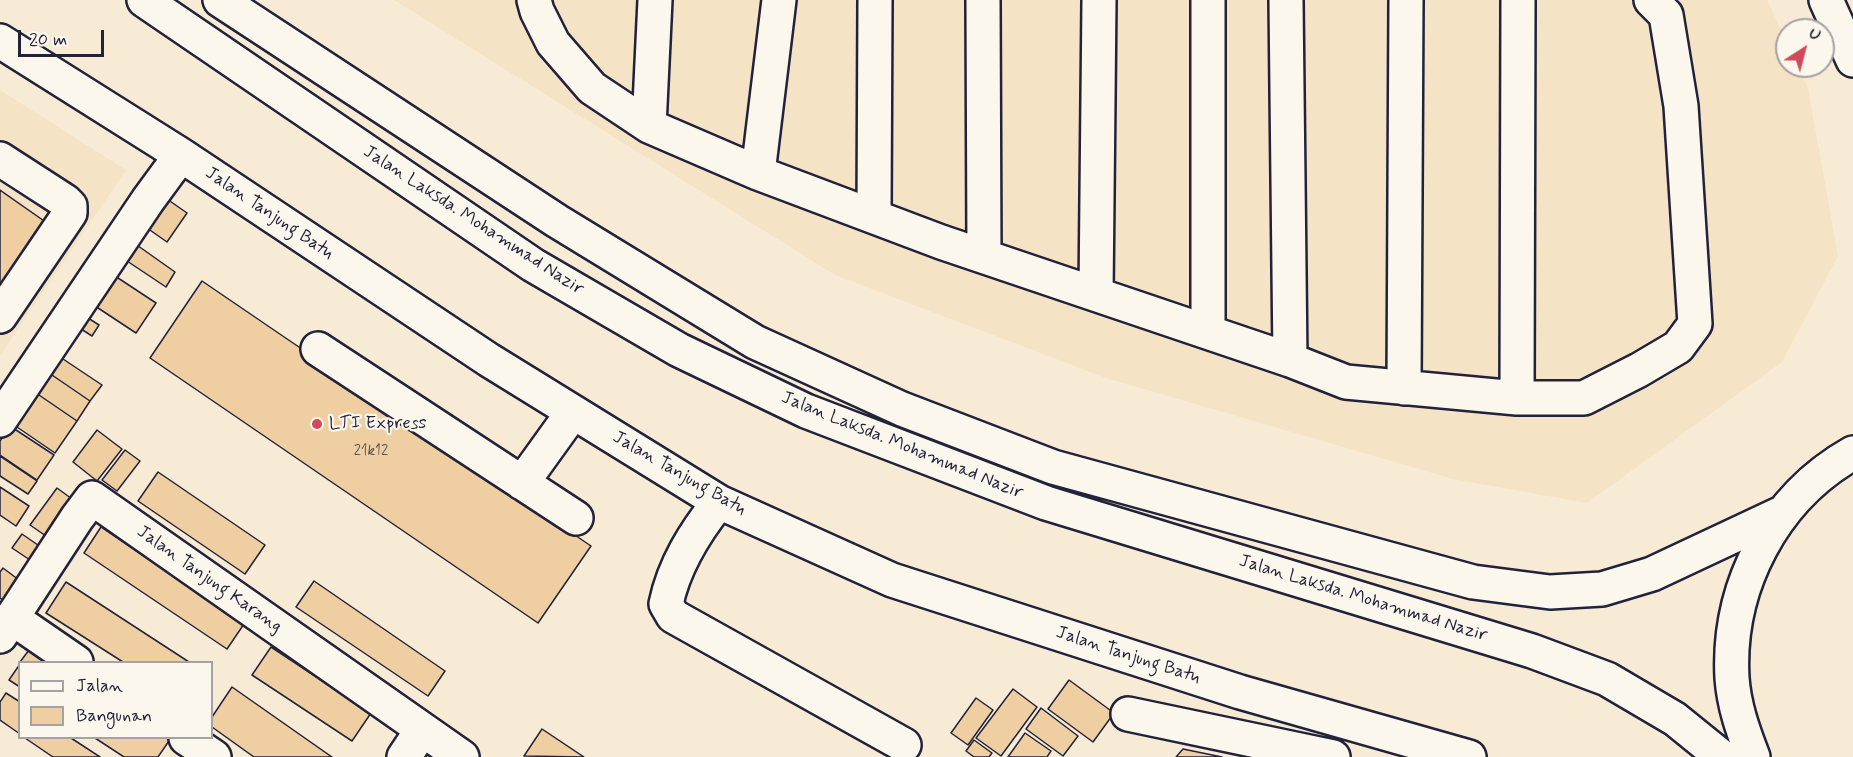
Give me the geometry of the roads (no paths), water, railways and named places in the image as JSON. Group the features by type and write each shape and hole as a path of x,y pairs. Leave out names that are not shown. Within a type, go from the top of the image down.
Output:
{"main road":[{"name":"Jalan Laksda. Mohammad Nazir","path":"144,0 534,265 679,351 807,411 1046,503 1520,648 1607,679 1675,719 1722,757"},
{"name":"Jalan Laksda. Mohammad Nazir","path":"220,0 557,221 755,342 902,409 1053,467 1473,582 1550,592 1602,589 1652,574 1782,513"},
{"path":"534,0 553,43 592,88 649,126 758,172 984,256 1290,360 1346,382 1517,398 1584,398 1678,347 1695,324 1681,106 1666,15 1651,0"},
{"path":"649,126 655,0"},
{"path":"758,172 779,0"},
{"path":"874,216 875,0"},
{"path":"983,0 984,256"},
{"path":"1096,294 1099,0"},
{"path":"1208,0 1208,332"},
{"path":"1286,0 1290,360"},
{"path":"1404,388 1406,0"},
{"path":"1517,398 1518,0"},
{"path":"1826,0 1853,60"},
{"name":"Jalan Tanjung Batu","path":"0,41 180,155 489,360 720,502 892,580 1240,692 1468,757"},
{"path":"0,420 180,155"},
{"path":"0,159 65,201 70,206 70,213 0,316"},
{"path":"318,349 576,518"},
{"path":"522,483 573,412"},
{"path":"1753,757 1740,722 1732,679 1733,634 1741,591 1758,550 1782,513 1808,485 1853,453"},
{"name":"Jalan Tanjung Karang","path":"6,627 76,518 92,498 462,757"},
{"path":"720,502 696,531 673,578 666,604 673,616 904,745"},
{"path":"6,627 72,661"},
{"path":"1128,714 1333,757"},
{"path":"404,757 422,730"},
{"path":"187,739 214,757"}],"place":[{"name":"LTI Express","path":"317,424"}]}
